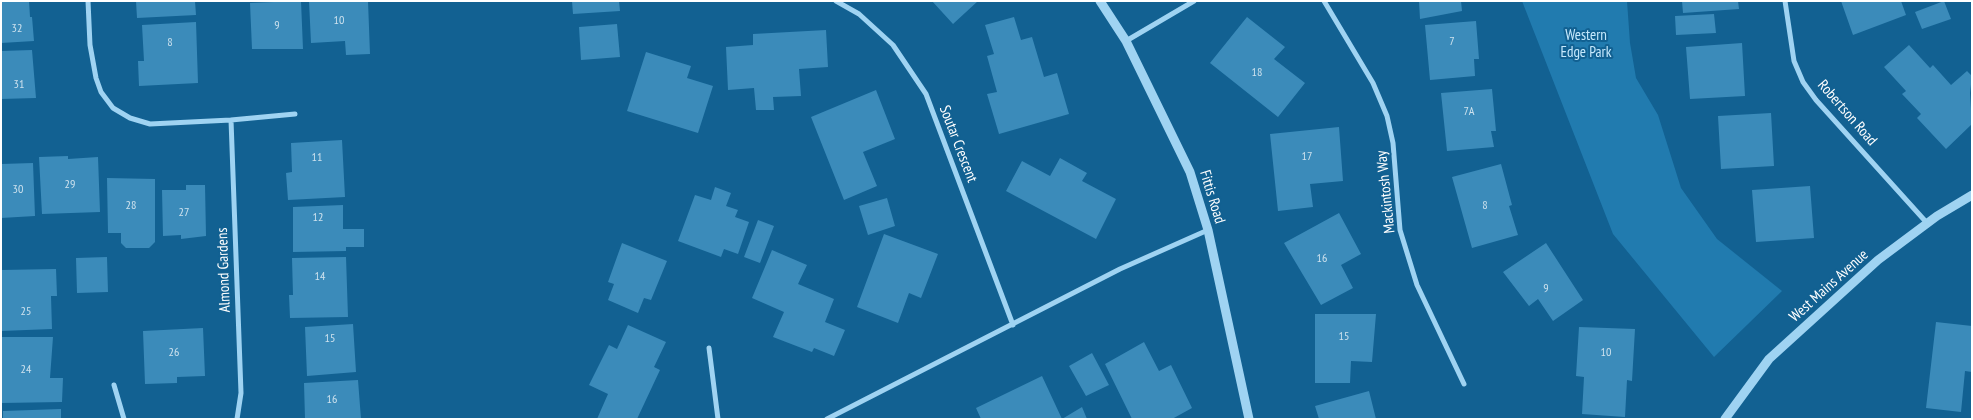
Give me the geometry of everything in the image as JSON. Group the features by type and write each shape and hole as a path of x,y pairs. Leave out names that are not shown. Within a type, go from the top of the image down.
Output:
{"street":[{"path":"88,1 90,45 100,92 114,108 130,118 150,124 231,120 295,114"},
{"name":"Soutar Crescent","path":"836,1 858,14 893,45 926,94 1013,324"},
{"name":"Fittis Road","path":"1100,1 1126,41 1190,172 1208,230 1249,419"},
{"path":"1126,41 1194,1"},
{"name":"Mackintosh Way","path":"1324,1 1373,83 1387,116 1393,143 1400,230 1417,285 1464,384"},
{"name":"Robertson Road","path":"1785,1 1794,61 1803,82 1816,100 1927,223"},
{"name":"Almond Gardens","path":"231,120 241,393 237,419"},
{"name":"West Mains Avenue","path":"1725,419 1770,359 1878,260 1927,223 1972,195"},
{"path":"827,419 1120,269 1208,230"},
{"path":"708,348 718,419"},
{"path":"114,385 124,419"}],"green space":[{"name":"Western Edge Park","path":"1522,1 1627,1 1630,43 1636,78 1658,115 1681,188 1717,239 1782,291 1714,357 1613,234"}],"building":[{"path":"1,1 29,1 34,41 1,43"},
{"path":"136,1 195,1 196,15 137,18"},
{"path":"301,1 303,49 252,49 250,3"},
{"path":"309,1 368,1 370,54 346,55 345,41 311,43"},
{"path":"572,1 619,1 620,11 573,14"},
{"path":"932,1 978,1 953,24"},
{"path":"1419,1 1461,1 1462,11 1420,19"},
{"path":"1682,1 1738,1 1739,9 1683,13"},
{"path":"1841,1 1901,1 1906,15 1853,35"},
{"path":"1944,1 1951,19 1922,29 1915,12"},
{"path":"1714,14 1716,33 1676,35 1675,16"},
{"path":"1014,17 1021,40 1032,37 1044,77 1057,73 1069,114 999,134 987,94 997,92 987,56 994,54 985,25"},
{"path":"1247,17 1285,47 1274,59 1305,83 1278,117 1210,63"},
{"path":"1476,21 1479,59 1474,59 1475,76 1430,80 1425,25"},
{"path":"196,22 198,83 139,86 138,61 144,61 142,25"},
{"path":"617,24 620,57 581,60 579,27"},
{"path":"826,30 828,67 799,69 801,96 773,97 774,110 756,110 754,88 728,90 726,47 753,45 753,34"},
{"path":"1742,43 1745,96 1690,99 1686,47"},
{"path":"1909,45 1930,68 1933,65 1951,85 1967,71 1972,76 1970,93 1972,124 1946,149 1917,118 1921,114 1902,94 1906,91 1884,67"},
{"path":"32,50 36,98 1,99 1,51"},
{"path":"646,52 691,66 687,78 713,86 698,133 627,111"},
{"path":"1492,89 1496,131 1491,131 1494,147 1447,151 1441,93"},
{"path":"876,90 895,139 863,152 877,186 844,200 811,117"},
{"path":"1771,113 1774,166 1721,169 1718,116"},
{"path":"1339,127 1343,181 1310,184 1313,207 1278,211 1270,134"},
{"path":"342,140 345,197 288,200 286,173 292,172 291,143"},
{"path":"68,156 68,159 98,157 100,212 42,214 39,157"},
{"path":"1060,158 1087,173 1082,181 1116,199 1096,239 1006,191 1022,161 1050,176"},
{"path":"33,163 35,216 1,218 1,164"},
{"path":"1501,164 1512,205 1509,206 1518,235 1472,248 1452,177"},
{"path":"107,178 155,179 155,242 149,248 126,248 121,243 121,233 108,233"},
{"path":"186,185 205,185 206,236 181,239 181,235 163,236 162,190 186,190"},
{"path":"1810,186 1814,238 1756,242 1752,190"},
{"path":"715,187 731,193 726,206 738,210 735,217 749,222 738,254 724,249 721,257 678,241 695,195 711,200"},
{"path":"887,198 895,226 868,235 859,206"},
{"path":"343,205 343,229 364,229 364,247 346,247 346,251 293,252 293,207"},
{"path":"1339,213 1361,254 1341,265 1353,288 1321,305 1284,243"},
{"path":"758,220 774,226 760,263 744,257"},
{"path":"884,234 938,254 921,298 909,293 898,323 857,307"},
{"path":"622,243 667,261 651,300 644,298 638,313 608,300 614,284 608,282"},
{"path":"1546,243 1583,300 1553,321 1538,299 1529,306 1503,272"},
{"path":"772,250 807,265 798,284 834,299 825,322 845,330 834,356 814,348 812,352 773,337 784,312 752,298"},
{"path":"107,257 108,292 77,293 76,258"},
{"path":"346,257 348,317 290,318 289,295 293,295 292,258"},
{"path":"56,269 57,296 51,296 52,329 1,331 1,270"},
{"path":"1315,314 1376,314 1372,362 1351,361 1350,383 1315,383"},
{"path":"1936,322 1972,326 1972,372 1965,371 1961,412 1926,408"},
{"path":"353,324 356,372 307,376 305,327"},
{"path":"628,325 666,342 654,367 660,370 637,419 597,419 608,394 589,385 609,345 617,349"},
{"path":"1579,327 1635,329 1632,381 1627,380 1625,417 1582,414 1584,377 1576,376"},
{"path":"203,328 205,376 177,377 177,383 145,384 143,331"},
{"path":"1,337 53,337 50,378 63,378 62,402 1,403"},
{"path":"1144,342 1159,371 1171,365 1192,408 1172,419 1132,419 1105,364"},
{"path":"1092,353 1109,385 1086,396 1069,366"},
{"path":"1042,376 1062,419 981,419 976,408"},
{"path":"358,380 361,419 305,419 304,383"},
{"path":"1369,391 1376,419 1319,419 1315,406"},
{"path":"1082,407 1087,419 1062,419"},
{"path":"61,409 61,419 3,419 3,411"}]}
